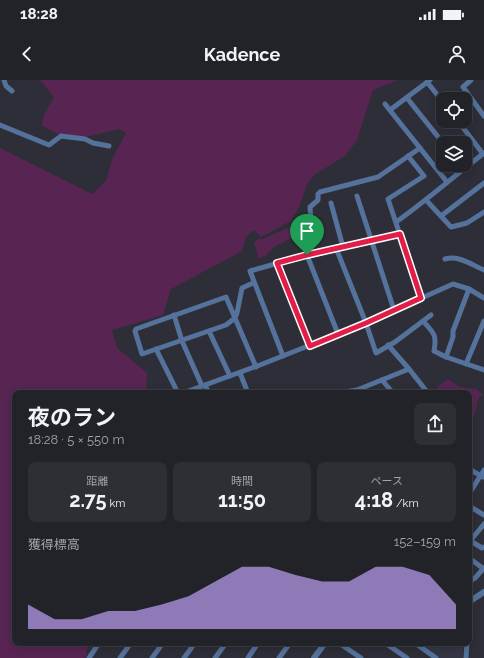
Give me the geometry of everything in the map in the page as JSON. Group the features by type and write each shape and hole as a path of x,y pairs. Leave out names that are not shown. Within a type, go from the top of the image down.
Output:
{"street":[{"path":"4,80 6,86 12,91"},
{"path":"471,80 463,86 484,116"},
{"path":"390,110 428,81 436,92"},
{"path":"407,98 437,136"},
{"path":"385,104 447,182"},
{"path":"0,125 48,146 61,136 85,139 93,143 109,146"},
{"path":"463,128 483,154 472,161"},
{"path":"338,334 305,247 309,240 311,231 310,207 318,200 318,194 378,177 420,148"},
{"path":"408,156 424,176 388,199 421,298"},
{"path":"396,222 426,200 458,172"},
{"path":"441,216 484,183"},
{"path":"357,196 394,310"},
{"path":"426,200 451,227 467,223 483,214"},
{"path":"331,203 343,247"},
{"path":"283,356 253,283 250,271 307,255 400,234"},
{"path":"336,248 366,323 376,353 431,315"},
{"path":"445,259 458,258 484,270"},
{"path":"277,263 310,346"},
{"path":"253,283 242,288 235,318 226,325 142,354 135,331 136,328 226,297 235,318 256,367"},
{"path":"192,390 310,346 453,284 469,288 484,298"},
{"path":"446,357 453,338 453,331 469,288"},
{"path":"174,315 182,341 207,390"},
{"path":"424,321 434,333 436,339 434,351 446,357 484,370"},
{"path":"466,364 484,321"},
{"path":"209,331 230,376"},
{"path":"388,346 426,390"},
{"path":"156,349 176,390"},
{"path":"363,390 408,369"},
{"path":"240,372 247,390"},
{"path":"382,380 390,390"},
{"path":"472,470 483,476"},
{"path":"472,490 483,476 484,470"},
{"path":"472,508 484,515"},
{"path":"472,539 484,524"},
{"path":"472,542 482,548 484,547"},
{"path":"472,560 484,568 472,580"},
{"path":"472,600 484,592"},
{"path":"89,658 97,646"},
{"path":"120,658 129,646"},
{"path":"152,658 161,646"},
{"path":"184,658 193,646"},
{"path":"215,658 224,646"},
{"path":"248,658 256,646"},
{"path":"279,658 288,646"},
{"path":"315,658 322,646"},
{"path":"343,646 361,658"},
{"path":"389,646 407,658"},
{"path":"419,646 436,658"},
{"path":"466,658 467,646"}],"shaded area":[{"path":"40,80 397,80 373,90 357,140 345,156 315,174 307,185 300,205 291,221 261,237 254,230 246,237 242,251 171,289 163,315 112,330 117,348 147,373 146,390 12,390 12,646 88,646 86,658 0,658 0,148 92,194 106,181 113,157 126,133 119,129 81,138 59,134 42,126 43,117 54,97"},
{"path":"292,226 295,236 272,248 272,251 268,252 267,255 258,259 254,243 258,239 263,239"},
{"path":"448,379 460,387 476,389 482,394 478,399 476,411 472,420 472,390 438,390 437,387"},
{"path":"421,646 464,646 463,658 439,658"}],"route":[{"path":"400,234 421,298 310,346 277,263 307,255 400,234"}]}
